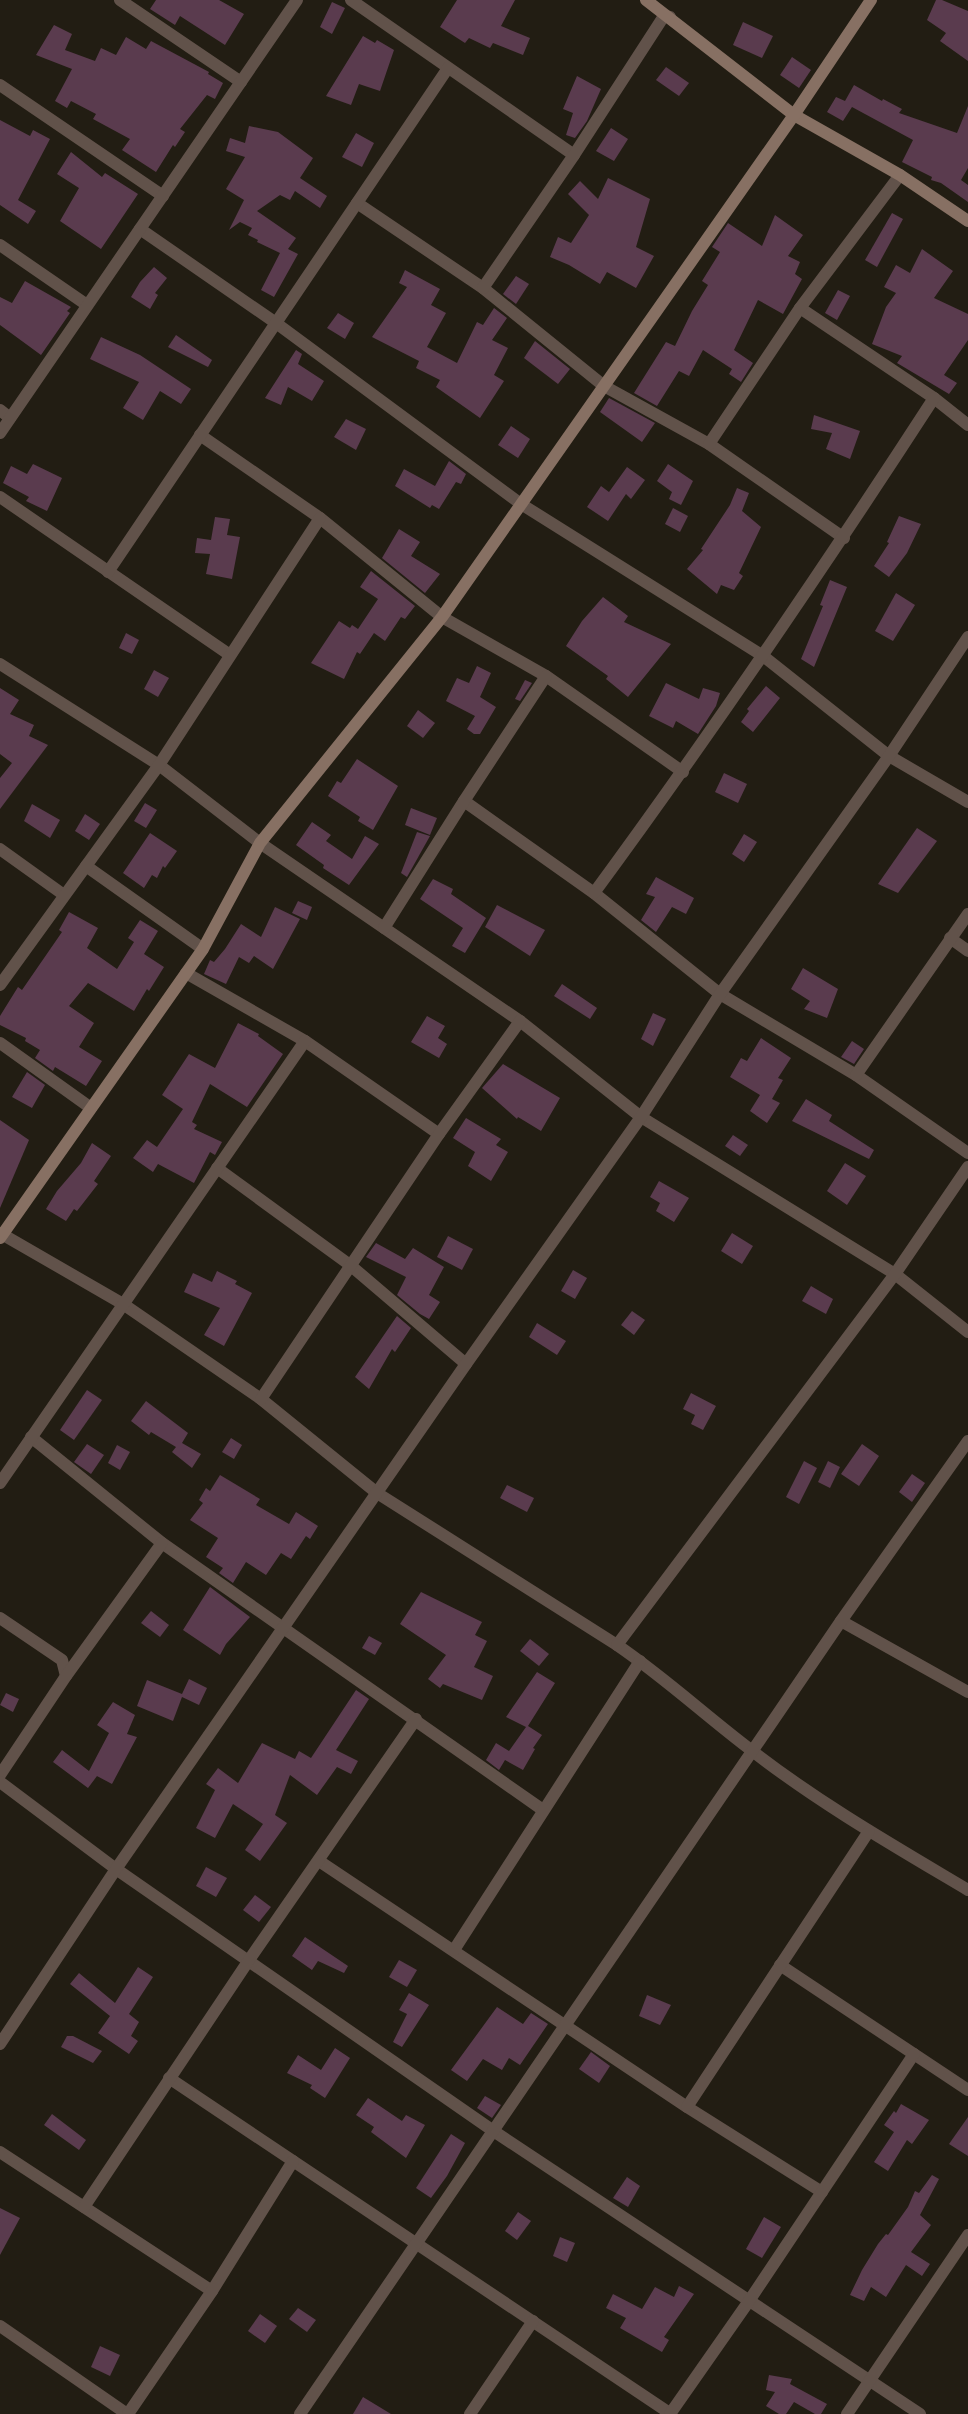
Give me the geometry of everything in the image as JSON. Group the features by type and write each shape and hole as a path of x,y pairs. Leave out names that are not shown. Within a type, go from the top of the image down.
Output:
{"street":[{"path":"120,0 241,82"},
{"path":"0,432 5,414 87,305 298,0"},
{"path":"351,0 574,155"},
{"path":"646,0 670,16 794,115 900,175 968,221"},
{"path":"871,0 794,115 442,617 260,844 203,949 1,1235 123,1304 261,1399 377,1493 640,1660 752,1751 868,1831 968,1890"},
{"path":"483,288 574,155 664,16 670,16"},
{"path":"108,572 448,68"},
{"path":"0,85 163,196"},
{"path":"709,444 800,308 900,175"},
{"path":"357,203 483,288 604,386 709,444 844,538"},
{"path":"140,229 276,323 521,504 763,656 889,756 968,802"},
{"path":"0,246 87,305"},
{"path":"800,308 934,398 968,425"},
{"path":"594,893 683,772 763,656 844,538 934,398"},
{"path":"200,435 320,518 442,617 546,676 683,772"},
{"path":"0,497 230,655"},
{"path":"0,985 159,765 320,518"},
{"path":"0,2044 116,1869 466,1364 641,1117 720,994 889,756 968,637"},
{"path":"0,664 159,765 260,844 520,1021 641,1117 895,1274 968,1332"},
{"path":"384,928 546,676"},
{"path":"464,801 594,893 720,994 856,1075 968,1153"},
{"path":"0,849 64,895"},
{"path":"86,866 203,949"},
{"path":"856,1075 968,914"},
{"path":"950,938 968,950"},
{"path":"186,973 305,1041 439,1134"},
{"path":"261,1399 439,1134 520,1021"},
{"path":"0,1483 305,1041"},
{"path":"0,1043 92,1108"},
{"path":"617,1645 895,1274 968,1167"},
{"path":"217,1168 350,1265 466,1364"},
{"path":"31,1438 162,1543 416,1719 543,1810"},
{"path":"300,2414 841,1620 968,1441"},
{"path":"0,1775 66,1676 162,1543"},
{"path":"0,1618 62,1660 66,1676"},
{"path":"841,1620 968,1692"},
{"path":"454,1950 640,1660"},
{"path":"84,2207 249,1960 416,1719"},
{"path":"0,1782 116,1869 492,2130 920,2414"},
{"path":"687,2107 868,1831"},
{"path":"319,1861 566,2024 687,2107 822,2192"},
{"path":"780,1965 968,2090"},
{"path":"169,2078 671,2414 914,2054"},
{"path":"0,2152 212,2292"},
{"path":"0,2326 128,2414 212,2292 293,2161"},
{"path":"847,2414 968,2235"},
{"path":"470,2414 533,2321"}],"building":[{"path":"156,0 219,0 244,14 225,45 180,16 175,25 150,9"},
{"path":"457,0 515,0 501,26 530,38 523,55 493,43 490,48 469,38 465,43 440,27"},
{"path":"936,0 942,0 968,11 968,61 940,41 946,33 927,20"},
{"path":"332,2 345,8 332,34 320,27"},
{"path":"743,22 773,36 762,58 733,45"},
{"path":"54,25 72,34 65,50 95,61 101,48 116,55 126,37 146,49 151,41 209,72 208,74 223,83 215,99 207,95 180,129 185,132 175,147 173,145 156,172 122,150 130,139 93,119 96,114 71,101 67,108 55,101 72,69 36,55"},
{"path":"363,36 375,43 377,40 394,50 380,91 359,84 351,105 326,96"},
{"path":"792,57 811,70 799,88 780,75"},
{"path":"666,67 689,83 679,96 656,80"},
{"path":"577,76 601,89 587,121 575,138 566,135 573,113 563,109"},
{"path":"854,85 882,101 883,99 902,109 899,113 957,133 968,106 968,168 961,180 968,185 968,202 941,183 931,180 932,177 902,162 913,140 852,107 843,121 827,112 836,97 845,101"},
{"path":"0,120 30,136 33,130 50,139 18,200 36,211 28,224 0,205"},
{"path":"249,126 278,132 313,158 300,178 327,196 320,208 295,191 290,200 280,195 257,211 296,238 288,249 298,254 274,297 261,290 280,253 257,242 258,240 248,235 252,228 240,222 229,230 244,200 226,189 245,157 226,151 230,138 245,143"},
{"path":"611,128 628,139 614,161 596,151"},
{"path":"356,133 374,143 362,167 342,157"},
{"path":"71,152 102,177 105,173 138,194 101,249 60,221 79,188 57,174"},
{"path":"608,178 650,199 636,247 654,256 636,288 607,272 600,284 569,265 550,257 558,237 571,243 589,215 568,194 580,181 598,199"},
{"path":"892,213 903,219 877,267 865,260"},
{"path":"775,215 803,235 788,256 800,262 795,274 802,279 783,314 758,300 734,350 753,363 741,382 729,374 732,369 703,350 689,376 679,371 657,406 634,393 666,342 675,346 692,311 708,285 702,281 720,252 712,247 728,223 762,246"},
{"path":"922,249 953,271 934,298 968,314 968,340 944,375 957,383 949,394 897,363 902,356 872,344 886,307 896,293 884,287 896,265 910,273"},
{"path":"154,267 167,278 155,293 158,295 150,309 131,297 140,282"},
{"path":"405,270 440,289 431,305 446,313 427,347 457,363 477,322 483,325 494,308 507,318 492,340 508,348 494,375 504,381 480,418 436,387 440,380 416,368 419,361 372,337 407,287 399,283"},
{"path":"516,276 529,284 516,304 503,294"},
{"path":"25,281 71,307 67,311 70,313 41,355 0,325 0,297 12,303"},
{"path":"838,290 850,296 837,320 825,313"},
{"path":"338,313 354,323 345,339 327,328"},
{"path":"176,335 212,360 208,367 168,347"},
{"path":"101,337 140,355 191,389 181,404 160,391 143,420 123,408 139,382 90,359"},
{"path":"535,341 570,369 558,384 524,358"},
{"path":"296,350 302,354 298,364 324,381 312,401 288,387 281,405 265,398"},
{"path":"609,398 655,423 642,442 600,412"},
{"path":"814,415 860,431 850,459 826,449 832,433 811,429"},
{"path":"346,419 366,429 356,450 334,437"},
{"path":"511,426 530,439 518,458 498,445"},
{"path":"449,461 466,474 461,484 456,482 439,509 432,505 430,508 395,486 404,469 435,486"},
{"path":"33,464 62,478 47,511 26,501 29,497 3,483 11,466 27,474"},
{"path":"668,464 693,481 681,505 669,499 672,492 657,481"},
{"path":"627,467 645,480 631,499 626,494 608,521 587,507 601,486 609,492"},
{"path":"737,488 749,493 742,511 761,527 739,573 743,576 734,590 721,585 717,594 687,569 703,550 701,549 730,505"},
{"path":"673,508 688,516 680,532 665,524"},
{"path":"899,516 921,524 907,553 889,577 874,566 889,543 887,542"},
{"path":"215,517 230,519 227,535 240,537 232,579 206,574 210,554 195,553 197,538 211,540"},
{"path":"399,529 420,542 411,556 440,574 425,593 382,558"},
{"path":"371,571 415,606 405,619 401,617 385,641 374,633 360,654 357,652 344,679 311,663 339,621 350,628 352,625 358,629 378,599 360,587"},
{"path":"830,580 847,587 814,667 801,659 823,606 820,605"},
{"path":"896,593 915,605 893,641 875,631"},
{"path":"603,597 628,616 624,622 671,644 628,697 606,679 608,676 566,646 582,621"},
{"path":"126,633 139,640 132,654 119,648"},
{"path":"477,666 491,673 480,697 496,707 480,734 474,734 467,729 475,716 446,701 457,678 469,683"},
{"path":"154,670 169,678 158,697 144,689"},
{"path":"525,680 532,683 520,701 515,699"},
{"path":"666,683 699,699 703,688 720,693 716,706 698,734 676,721 673,728 649,716"},
{"path":"766,686 780,698 753,732 741,722 749,711 747,709"},
{"path":"0,688 19,700 10,714 34,725 29,736 48,745 0,809 0,778 12,763 0,754"},
{"path":"418,710 435,723 423,738 407,726"},
{"path":"357,759 398,786 373,830 358,821 360,817 328,796 337,781 341,783"},
{"path":"724,773 747,784 738,803 715,792"},
{"path":"145,803 157,810 146,828 134,821"},
{"path":"32,804 60,820 50,838 24,821"},
{"path":"411,808 437,818 430,835 405,825"},
{"path":"85,814 100,824 89,840 75,831"},
{"path":"312,822 331,835 326,841 352,859 365,836 379,844 349,885 323,868 324,865 296,845"},
{"path":"917,828 937,841 898,893 878,884"},
{"path":"417,832 430,836 407,877 401,873"},
{"path":"150,833 177,851 165,868 163,866 157,878 152,875 144,888 123,873"},
{"path":"744,834 757,842 744,862 732,854"},
{"path":"656,877 694,898 686,914 672,907 656,932 641,920 655,897 646,894"},
{"path":"433,879 453,889 451,894 486,918 465,953 452,946 463,928 420,899"},
{"path":"298,901 312,907 307,920 292,913"},
{"path":"497,905 545,930 530,956 485,927"},
{"path":"275,907 300,919 273,969 254,956 249,963 239,957 226,984 204,974 210,960 214,962 241,924 261,937"},
{"path":"69,912 98,928 87,948 117,969 134,942 128,938 140,920 158,931 144,954 164,967 149,991 147,989 134,1011 88,983 69,1006 94,1023 79,1047 102,1061 86,1086 55,1067 53,1071 35,1058 40,1050 25,1041 26,1038 0,1025 0,1016 18,987 22,990 62,932 59,930"},
{"path":"803,968 838,989 827,1018 804,1009 810,1001 791,989"},
{"path":"562,984 597,1008 590,1019 554,996"},
{"path":"653,1013 666,1019 653,1046 641,1039"},
{"path":"427,1016 445,1026 438,1038 447,1044 439,1058 411,1042"},
{"path":"238,1023 259,1034 258,1036 283,1054 247,1107 210,1084 192,1122 197,1125 194,1129 222,1142 215,1155 210,1152 194,1183 158,1164 153,1172 133,1158 147,1140 157,1147 183,1109 162,1095 189,1054 215,1068"},
{"path":"761,1038 791,1058 778,1078 783,1080 772,1099 780,1103 767,1123 750,1111 760,1095 730,1077 741,1058 747,1061"},
{"path":"852,1041 864,1049 854,1064 841,1057"},
{"path":"503,1064 560,1098 541,1131 518,1117 517,1119 482,1088"},
{"path":"27,1072 45,1085 32,1108 12,1097"},
{"path":"806,1099 832,1115 829,1121 874,1150 869,1159 792,1121"},
{"path":"466,1118 501,1139 496,1145 508,1152 491,1181 468,1166 475,1152 453,1138"},
{"path":"0,1120 29,1140 0,1208"},
{"path":"733,1135 748,1145 740,1156 725,1146"},
{"path":"92,1143 111,1156 94,1181 98,1184 77,1211 74,1209 66,1221 46,1209 57,1191 81,1163"},
{"path":"845,1163 866,1176 847,1205 827,1191"},
{"path":"659,1181 689,1198 674,1222 656,1211 660,1203 650,1197"},
{"path":"732,1233 753,1246 742,1264 721,1251"},
{"path":"448,1236 473,1249 462,1270 437,1257"},
{"path":"376,1243 405,1259 413,1248 444,1267 429,1295 440,1302 429,1319 397,1295 406,1277 366,1257"},
{"path":"573,1270 587,1278 575,1299 561,1291"},
{"path":"217,1271 237,1281 235,1284 252,1293 224,1346 204,1335 220,1308 184,1292 193,1273 212,1282"},
{"path":"811,1286 833,1299 826,1314 802,1301"},
{"path":"632,1311 645,1320 634,1335 621,1325"},
{"path":"397,1316 411,1328 395,1352 392,1349 369,1389 355,1377"},
{"path":"537,1323 566,1341 557,1355 529,1337"},
{"path":"87,1390 102,1400 74,1440 60,1430"},
{"path":"691,1393 716,1406 703,1430 691,1424 695,1415 683,1409"},
{"path":"146,1401 188,1433 182,1443 201,1454 192,1468 172,1452 176,1447 151,1432 149,1435 131,1421"},
{"path":"231,1438 242,1445 234,1459 222,1452"},
{"path":"87,1444 104,1455 91,1474 74,1462"},
{"path":"862,1444 879,1456 859,1486 841,1474"},
{"path":"117,1445 130,1452 120,1470 108,1463"},
{"path":"804,1461 817,1468 799,1504 786,1497"},
{"path":"828,1461 840,1467 830,1488 818,1482"},
{"path":"912,1474 925,1483 912,1502 899,1492"},
{"path":"220,1475 260,1499 256,1505 289,1524 296,1512 318,1526 310,1539 306,1536 291,1559 281,1553 266,1575 246,1562 233,1583 219,1573 223,1568 206,1557 218,1538 190,1520 203,1503 199,1500 206,1488 210,1491"},
{"path":"507,1485 534,1498 527,1512 500,1498"},
{"path":"210,1587 250,1617 226,1644 220,1655 183,1630"},
{"path":"421,1592 482,1622 475,1635 487,1641 474,1667 493,1676 482,1700 443,1684 440,1688 428,1679 446,1655 400,1624"},
{"path":"151,1611 169,1625 160,1637 141,1623"},
{"path":"369,1636 382,1643 375,1655 362,1648"},
{"path":"530,1639 549,1654 539,1666 520,1651"},
{"path":"537,1672 555,1683 528,1726 542,1735 533,1748 535,1749 523,1770 505,1760 499,1770 486,1760 496,1743 509,1751 526,1727 506,1717"},
{"path":"189,1679 207,1688 199,1705 182,1697 173,1721 137,1706 147,1680 182,1694"},
{"path":"356,1690 369,1699 336,1750 358,1761 351,1774 337,1767 317,1795 290,1775 275,1815 287,1823 260,1861 245,1850 263,1824 233,1804 215,1838 196,1828 215,1790 206,1784 218,1768 238,1783 262,1743 295,1759 299,1751 311,1758"},
{"path":"6,1693 19,1699 13,1712 0,1705"},
{"path":"113,1702 135,1715 127,1734 137,1737 112,1784 97,1776 88,1788 53,1762 62,1750 89,1771 109,1733 97,1725"},
{"path":"206,1867 227,1878 216,1897 196,1886"},
{"path":"255,1895 271,1907 259,1922 243,1910"},
{"path":"305,1937 348,1966 344,1973 318,1961 312,1970 292,1956"},
{"path":"399,1960 417,1970 407,1987 389,1977"},
{"path":"138,1967 153,1977 129,2014 139,2022 131,2036 138,2041 129,2054 98,2033 110,2016 70,1984 79,1973 115,2003"},
{"path":"409,1993 429,2005 402,2047 393,2042 407,2014 399,2010"},
{"path":"647,1995 671,2005 660,2025 639,2016"},
{"path":"497,2007 523,2024 531,2013 548,2024 520,2065 509,2058 502,2070 483,2059 467,2081 451,2070"},
{"path":"67,2036 73,2036 102,2051 93,2063 61,2047"},
{"path":"335,2048 350,2058 325,2098 310,2088 312,2085 287,2073 298,2055 321,2070"},
{"path":"591,2052 610,2066 599,2083 579,2069"},
{"path":"485,2096 501,2105 492,2118 477,2108"},
{"path":"368,2098 402,2121 406,2115 425,2125 406,2158 371,2132 374,2127 356,2115"},
{"path":"901,2104 929,2120 912,2144 907,2140 888,2171 874,2162 894,2132 884,2125 894,2111 896,2113"},
{"path":"52,2114 86,2140 79,2150 44,2125"},
{"path":"968,2117 968,2156 949,2144"},
{"path":"451,2134 465,2143 447,2176 431,2198 416,2188"},
{"path":"932,2175 939,2179 920,2215 931,2225 911,2252 930,2264 922,2276 906,2265 886,2297 871,2287 864,2301 850,2295 862,2270 878,2244 886,2234 888,2235 908,2207 915,2191 919,2193"},
{"path":"627,2177 640,2186 628,2207 613,2198"},
{"path":"0,2208 20,2218 0,2255"},
{"path":"518,2212 531,2221 517,2240 505,2231"},
{"path":"764,2217 781,2227 762,2258 746,2249"},
{"path":"560,2237 575,2243 567,2262 553,2256"},
{"path":"679,2286 694,2294 664,2337 669,2340 662,2352 620,2328 626,2318 606,2308 613,2294 642,2309 655,2287 674,2297"},
{"path":"298,2308 316,2320 307,2332 289,2319"},
{"path":"260,2314 277,2326 265,2343 248,2331"},
{"path":"100,2346 120,2355 110,2376 91,2367"},
{"path":"769,2375 792,2379 790,2384 827,2404 821,2414 815,2414 794,2402 786,2414 779,2414 766,2406 775,2392 766,2390"},
{"path":"363,2397 391,2414 353,2414"}]}
